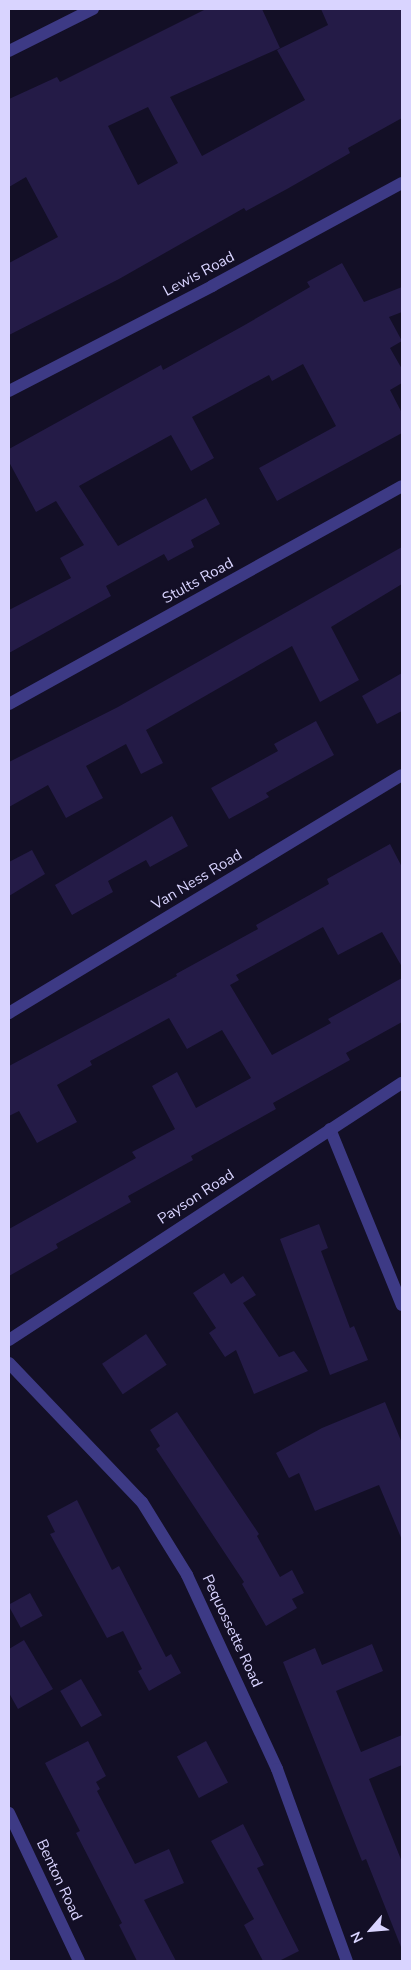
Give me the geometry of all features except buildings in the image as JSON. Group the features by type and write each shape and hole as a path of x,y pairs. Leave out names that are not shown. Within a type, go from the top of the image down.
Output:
{"street":[{"path":"9,51 93,9"},
{"name":"Lewis Road","path":"9,390 203,291 402,183"},
{"name":"Stults Road","path":"9,704 402,486"},
{"name":"Van Ness Road","path":"9,1013 402,775"},
{"name":"Payson Road","path":"9,1340 402,1083"},
{"path":"330,1129 402,1304"},
{"name":"Pequossette Road","path":"9,1363 142,1502 188,1575 277,1769 347,1961"},
{"name":"Benton Road","path":"9,1813 79,1961"}]}
